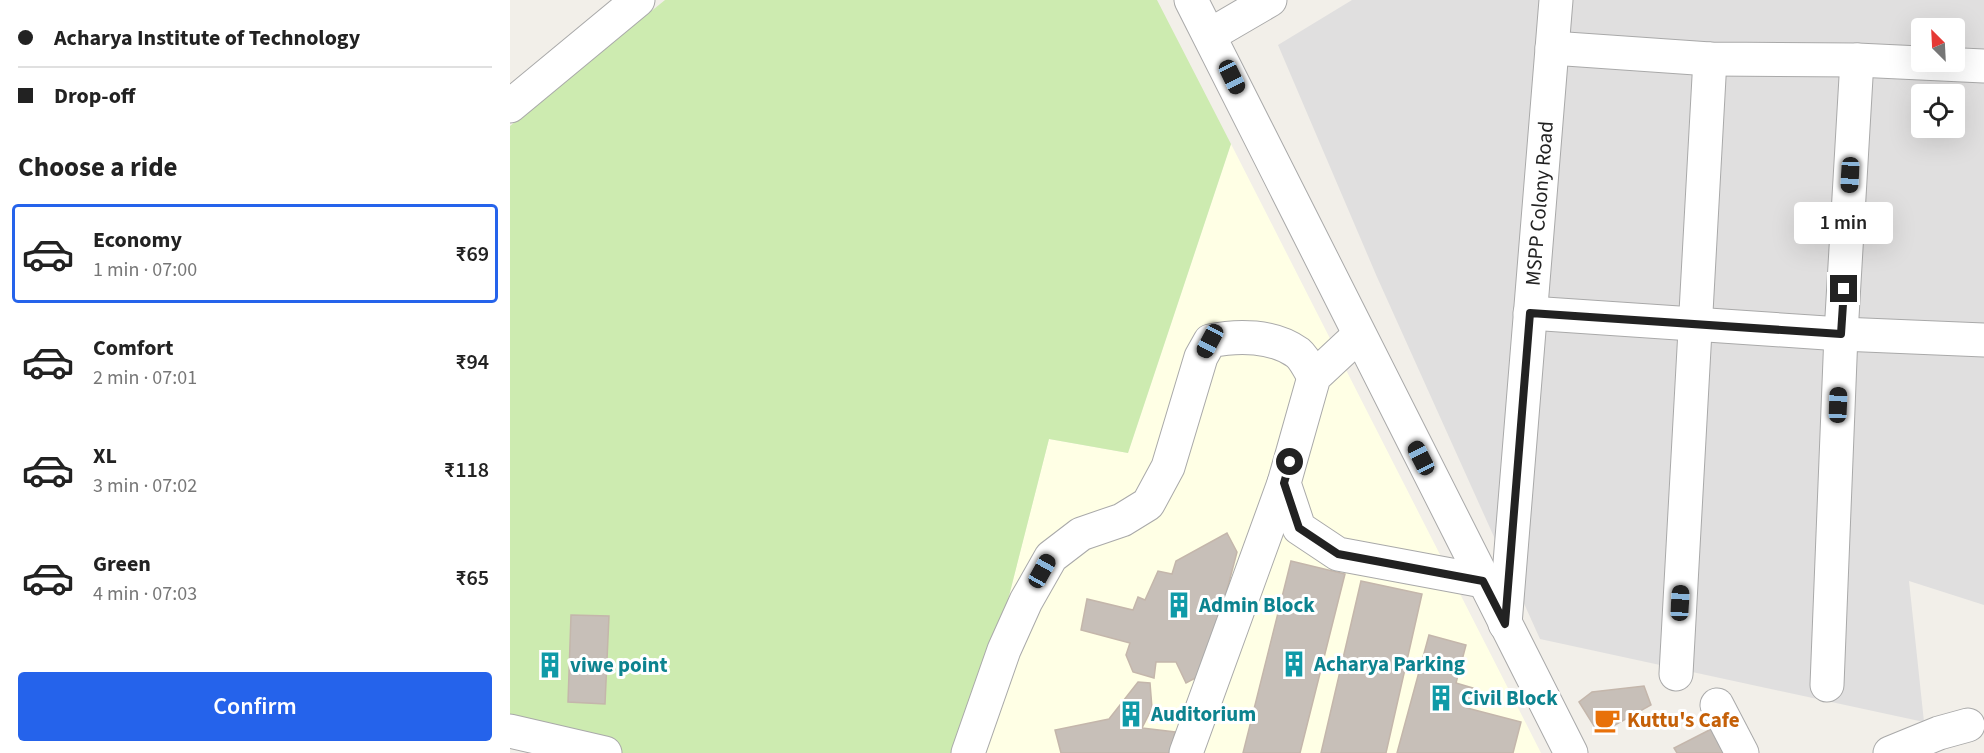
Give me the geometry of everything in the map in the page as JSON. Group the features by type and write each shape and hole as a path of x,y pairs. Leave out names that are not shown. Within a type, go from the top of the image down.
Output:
{"street":[{"path":"510,106 638,0"},
{"path":"1191,0 1571,753"},
{"path":"1210,35 1270,0"},
{"name":"MSPP Colony Road","path":"1505,624 1556,0"},
{"path":"1552,48 1710,59 1857,60 1984,66"},
{"path":"1676,674 1710,59"},
{"path":"1827,685 1841,334 1857,60"},
{"path":"1530,313 1841,334 1984,340"},
{"path":"1186,753 1284,483 1314,377 1359,335"},
{"path":"968,753 1004,650 1026,601 1051,557 1081,534 1122,520 1148,504 1168,467 1201,357 1210,341 1233,336 1270,340 1299,354 1314,377"},
{"path":"1284,483 1299,528 1338,554 1483,581"},
{"path":"1717,705 1742,753"},
{"path":"1890,753 1930,736 1968,725"},
{"path":"510,731 605,753"}],"shaded area":[{"path":"1352,0 1984,0 1984,605 1909,581 1924,722 1540,639 1377,277 1278,45"},
{"path":"1231,144 1541,753 969,753 1049,439 1128,453"}],"green space":[{"path":"665,0 1157,0 1231,144 1128,453 1049,439 969,753 608,753 510,726 510,126"}],"building":[{"name":"Admin Block","path":"1227,533 1237,552 1205,673 1186,683 1176,662 1156,662 1154,678 1133,672 1126,655 1130,643 1081,630 1087,599 1133,610 1138,597 1145,600 1158,571 1172,574 1176,561"},
{"name":"Acharya Parking","path":"1291,561 1345,574 1300,753 1243,753"},
{"path":"1361,581 1422,594 1386,753 1321,753"},
{"path":"571,615 609,616 605,704 568,702"},
{"name":"Civil Block","path":"1429,635 1466,645 1456,683 1473,688 1467,708 1521,722 1513,753 1397,753"},
{"name":"viwe point","path":"540,651 559,651 560,678 541,679"},
{"name":"Auditorium","path":"1138,682 1150,683 1152,708 1142,728 1175,732 1170,753 1061,753 1055,730 1109,719"},
{"name":"Kuttu's Cafe","path":"1644,686 1651,705 1599,734 1579,702 1592,692"},
{"path":"1721,724 1736,753 1677,753 1674,748"}],"place":[{"name":"Admin Block","path":"1179,605"},
{"name":"Acharya Parking","path":"1294,664"},
{"name":"viwe point","path":"550,665"},
{"name":"Civil Block","path":"1441,698"},
{"name":"Auditorium","path":"1131,714"},
{"name":"Kuttu's Cafe","path":"1607,720"}],"route":[{"path":"1290,462 1284,483 1299,528 1338,554 1483,581 1505,624 1530,313 1841,334 1844,289"}]}
